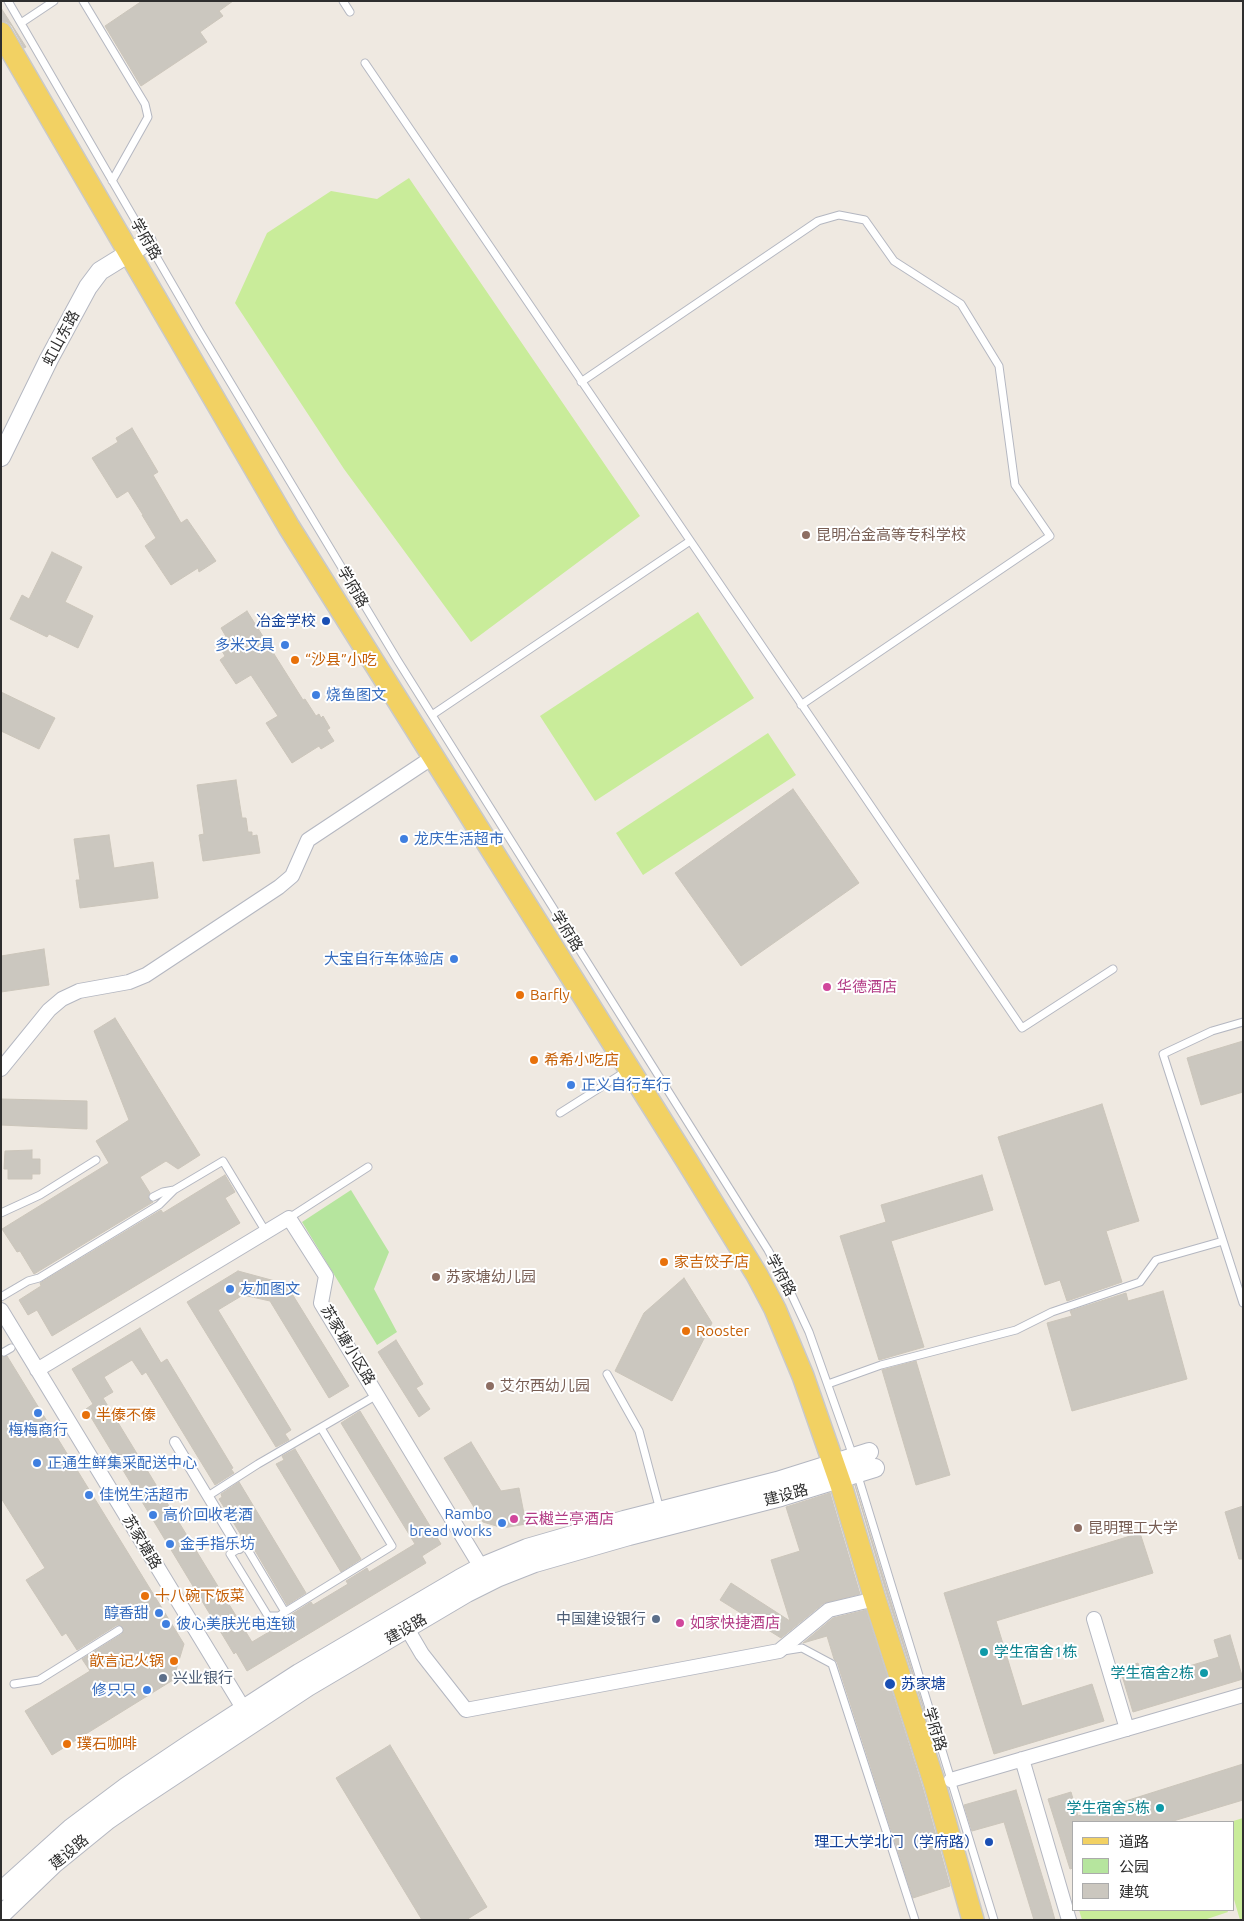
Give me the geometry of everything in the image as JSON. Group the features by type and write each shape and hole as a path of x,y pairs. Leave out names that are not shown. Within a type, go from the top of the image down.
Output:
{"main road":[{"name":"学府路","path":"1,33 289,527 629,1069 757,1275 775,1308 804,1376 855,1465 875,1599 935,1785 973,1920"}],"street":[{"name":"虹山东路","path":"1,457 49,359 88,287 100,271 128,252 148,242"},
{"path":"1,1069 49,1010 62,999 78,991 129,982 146,975 279,887 292,876 308,840 433,757"},
{"path":"37,1370 288,1218"},
{"name":"苏家塘小区路","path":"288,1218 326,1276 321,1303 481,1567"},
{"name":"苏家塘路","path":"1,1310 248,1716"},
{"path":"175,1442 239,1548"},
{"name":"建设路","path":"403,1622 459,1578 527,1548 660,1510 777,1481 855,1465"},
{"name":"建设路","path":"1,1891 43,1852 98,1807 403,1622 535,1563 628,1536 781,1497 855,1465"},
{"path":"403,1622 422,1654 466,1710 779,1651 829,1610 875,1599"},
{"path":"1094,1619 1127,1729"},
{"path":"951,1780 1243,1695"},
{"name":"建设路","path":"1,1915 54,1864 108,1820 248,1716"},
{"path":"1022,1759 1070,1920"}],"lane":[{"name":"学府路","path":"8,1 226,375 432,715 768,1250 788,1287 809,1332 855,1465 994,1920"},
{"path":"21,23 54,1"},
{"path":"83,1 146,104 148,117 112,181"},
{"path":"343,1 350,12"},
{"path":"365,63 1022,1028 1113,970"},
{"path":"582,382 818,221 839,215 865,220 894,261 961,304 999,366 1015,485 1050,536 801,705"},
{"path":"432,715 690,541"},
{"path":"1243,1022 1212,1032 1163,1054 1243,1303"},
{"path":"560,1113 629,1069"},
{"path":"1,1213 40,1195 96,1160"},
{"path":"1,1297 28,1281 39,1278 127,1225 158,1205 174,1190 223,1161 266,1232"},
{"path":"288,1218 368,1167"},
{"path":"153,1197 163,1192 174,1190"},
{"path":"828,1384 881,1365 1016,1330 1052,1312 1140,1282 1156,1260 1223,1241"},
{"path":"607,1374 639,1431 660,1510"},
{"path":"208,1496 258,1464 377,1395"},
{"path":"285,1612 245,1545 230,1554 268,1616 279,1616 392,1546 321,1428"},
{"path":"14,1684 39,1680 119,1630"},
{"path":"779,1651 802,1648 832,1664 916,1920"}],"green space":[{"path":"409,178 640,516 471,642 344,469 235,303 267,233 331,191 377,199"},
{"path":"698,612 754,698 595,801 540,716"},
{"path":"768,733 796,775 643,875 616,833"},
{"path":"351,1190 389,1252 374,1289 397,1332 377,1345 302,1222"},
{"path":"1243,1818 1243,1920 1240,1920 1234,1899 1233,1821"},
{"path":"1079,1911 1228,1912 1204,1920 1082,1920"}],"building":[{"path":"142,1 233,1 219,11 223,16 200,32 207,42 141,86 105,26"},
{"path":"1,8 26,47 24,48 12,26 7,22 1,21"},
{"path":"132,428 158,472 153,475 181,523 187,519 216,561 199,572 198,568 171,585 145,546 156,538 143,515 128,491 117,498 92,458 118,442 116,438"},
{"path":"52,552 82,567 65,602 93,616 78,648 49,634 47,637 10,619 22,595 29,599"},
{"path":"247,611 303,700 305,699 316,716 319,714 321,718 323,716 330,728 327,730 334,741 321,749 319,746 292,763 266,723 278,716 251,675 236,684 220,660 225,656 222,651 231,645 221,628"},
{"path":"1,692 55,718 39,749 1,731"},
{"path":"236,780 242,818 246,818 248,832 252,832 252,836 257,835 260,853 203,861 199,835 204,834 197,785"},
{"path":"793,789 859,883 741,966 675,873"},
{"path":"109,835 114,868 153,862 158,898 80,908 76,880 80,880 74,839"},
{"path":"44,949 49,985 1,992 1,956"},
{"path":"115,1018 200,1155 178,1169 166,1161 140,1177 150,1193 148,1196 149,1200 153,1202 34,1274 20,1251 17,1252 2,1229 109,1163 96,1141 129,1120 94,1031"},
{"path":"1243,1041 1243,1092 1201,1105 1187,1058"},
{"path":"1,1099 87,1101 87,1129 1,1125"},
{"path":"1102,1104 1139,1221 1106,1231 1122,1282 1067,1301 1060,1280 1045,1285 998,1137"},
{"path":"32,1150 32,1159 40,1159 40,1174 32,1174 32,1179 8,1179 8,1169 4,1169 5,1151"},
{"path":"225,1175 235,1192 225,1198 240,1223 52,1336 37,1310 28,1315 19,1300 41,1286 40,1283 161,1210 163,1213"},
{"path":"982,1175 993,1210 891,1241 924,1347 879,1360 840,1236 886,1222 881,1205"},
{"path":"238,1271 286,1284 349,1386 329,1398 270,1301 243,1295 218,1310 291,1430 285,1434 289,1440 276,1447 187,1302"},
{"path":"684,1278 712,1323 672,1401 615,1371 644,1313"},
{"path":"1163,1291 1187,1379 1072,1411 1047,1323 1072,1316 1070,1311 1126,1293 1128,1301"},
{"path":"140,1328 161,1363 167,1359 233,1468 231,1469 234,1473 215,1485 146,1372 142,1375 132,1360 104,1377 113,1392 103,1398 252,1642 291,1619 289,1616 311,1602 313,1605 348,1584 346,1581 367,1568 369,1572 415,1544 341,1423 360,1411 441,1544 422,1556 426,1563 247,1671 236,1652 234,1654 86,1409 93,1404 72,1369"},
{"path":"396,1340 423,1384 416,1388 430,1409 419,1417 378,1352"},
{"name":"正通生鲜集采配送中心","path":"1,1356 7,1356 184,1644 173,1680 52,1755 25,1711 90,1671 82,1659 122,1634 124,1629 122,1626 117,1625 77,1650 66,1633 62,1636 26,1580 45,1568 1,1498"},
{"path":"916,1361 950,1475 916,1485 882,1370"},
{"path":"471,1442 501,1491 519,1488 526,1524 503,1528 483,1522 444,1458"},
{"path":"295,1449 361,1559 341,1572 276,1464 284,1460 282,1456"},
{"path":"239,1482 306,1593 287,1605 250,1542 244,1540 219,1499 222,1497 221,1494"},
{"path":"855,1485 927,1719 887,1595"},
{"path":"830,1493 860,1594 824,1603 781,1638 720,1600 731,1583 790,1621 771,1560 800,1551 786,1507"},
{"path":"1243,1506 1243,1559 1239,1559 1225,1512"},
{"name":"学生宿舍1栋","path":"1140,1533 1153,1573 996,1621 1022,1706 1092,1684 1104,1721 994,1754 944,1593"},
{"path":"866,1610 923,1789 950,1886 913,1898 827,1636 803,1643 833,1618"},
{"name":"学生宿舍2栋","path":"1230,1635 1243,1679 1133,1712 1120,1669 1138,1663 1143,1680 1219,1657 1214,1640"},
{"path":"390,1745 487,1907 466,1920 422,1920 336,1778"},
{"name":"学生宿舍5栋","path":"1243,1764 1243,1800 1173,1821 1072,1821 1072,1868 1070,1869 1048,1799 1071,1792 1078,1816"},
{"path":"1016,1790 1055,1920 1034,1920 1004,1822 972,1831 964,1805"}],"place":[{"name":"昆明冶金高等专科学校","path":"806,535"},
{"name":"冶金学校","path":"326,621"},
{"name":"多米文具","path":"285,645"},
{"name":"“沙县”小吃","path":"295,660"},
{"name":"烧鱼图文","path":"316,695"},
{"name":"龙庆生活超市","path":"404,839"},
{"name":"大宝自行车体验店","path":"454,959"},
{"name":"华德酒店","path":"827,987"},
{"name":"Barfly","path":"520,995"},
{"name":"希希小吃店","path":"534,1060"},
{"name":"正义自行车行","path":"571,1085"},
{"name":"家吉饺子店","path":"664,1262"},
{"name":"苏家塘幼儿园","path":"436,1277"},
{"name":"友加图文","path":"230,1289"},
{"name":"Rooster","path":"686,1331"},
{"name":"艾尔西幼儿园","path":"490,1386"},
{"name":"梅梅商行","path":"38,1413"},
{"name":"半傣不傣","path":"86,1415"},
{"name":"正通生鲜集采配送中心","path":"37,1463"},
{"name":"佳悦生活超市","path":"89,1495"},
{"name":"高价回收老酒","path":"153,1515"},
{"name":"云樾兰亭酒店","path":"514,1519"},
{"name":"Rambo bread works","path":"502,1523"},
{"name":"昆明理工大学","path":"1078,1528"},
{"name":"金手指乐坊","path":"170,1544"},
{"name":"十八碗下饭菜","path":"145,1596"},
{"name":"醇香甜","path":"159,1613"},
{"name":"中国建设银行","path":"656,1619"},
{"name":"如家快捷酒店","path":"680,1623"},
{"name":"彼心美肤光电连锁","path":"166,1624"},
{"name":"学生宿舍1栋","path":"984,1652"},
{"name":"歆言记火锅","path":"174,1661"},
{"name":"学生宿舍2栋","path":"1204,1673"},
{"name":"兴业银行","path":"163,1678"},
{"name":"苏家塘","path":"890,1684"},
{"name":"修只只","path":"147,1690"},
{"name":"璞石咖啡","path":"67,1744"},
{"name":"学生宿舍5栋","path":"1160,1808"},
{"name":"理工大学北门（学府路）","path":"989,1842"}]}
